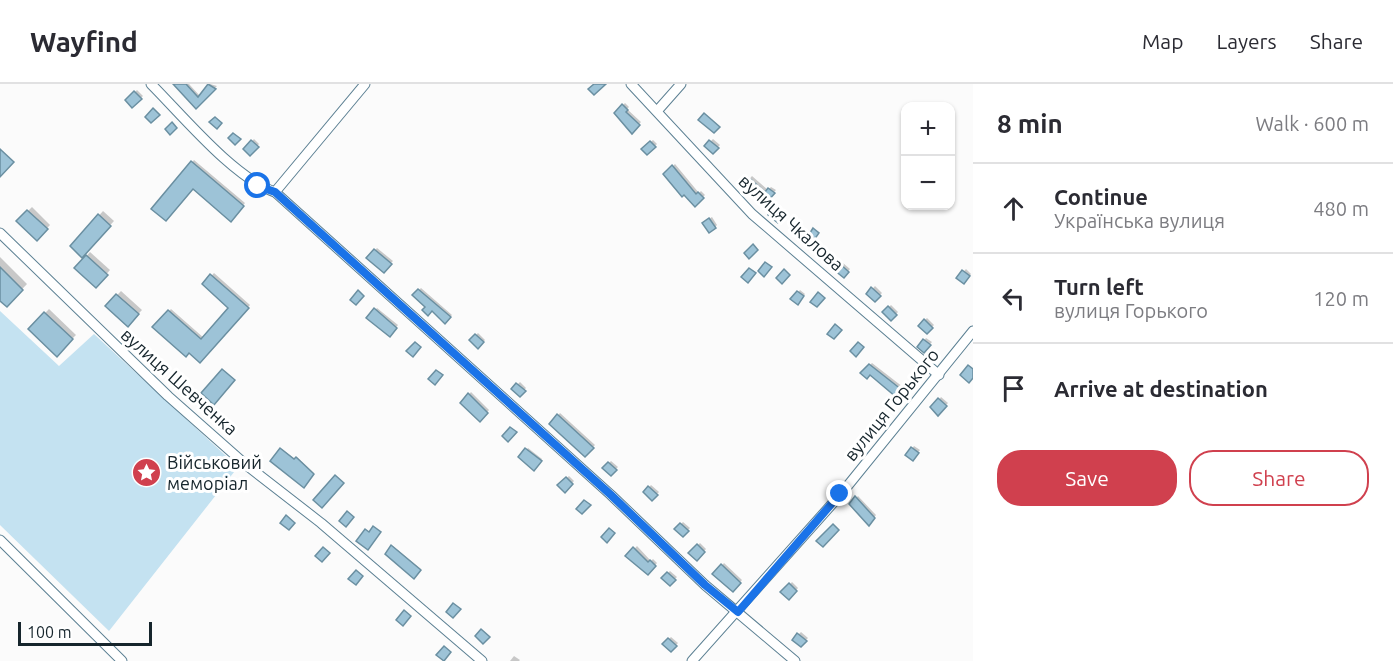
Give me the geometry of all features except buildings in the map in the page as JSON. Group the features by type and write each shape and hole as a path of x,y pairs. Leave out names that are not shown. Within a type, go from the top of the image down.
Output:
{"street":[{"path":"151,84 234,166 258,186 275,192 611,495 705,585 795,661"},
{"path":"275,192 365,84"},
{"name":"вулиця Чкалова","path":"632,84 752,214 939,375"},
{"path":"658,110 681,84"},
{"name":"вулиця Шевченка","path":"0,234 184,410 482,661"},
{"name":"вулиця Горького","path":"692,661 738,612 939,375 973,331"},
{"path":"0,540 122,661"}],"shaded area":[{"path":"0,311 59,366 94,334 238,467 109,631 0,525"}],"place":[{"name":"Військовий меморіал","path":"146,473"}],"route":[{"path":"258,186 275,192 445,348 611,495 705,585 738,612 840,494"}]}
